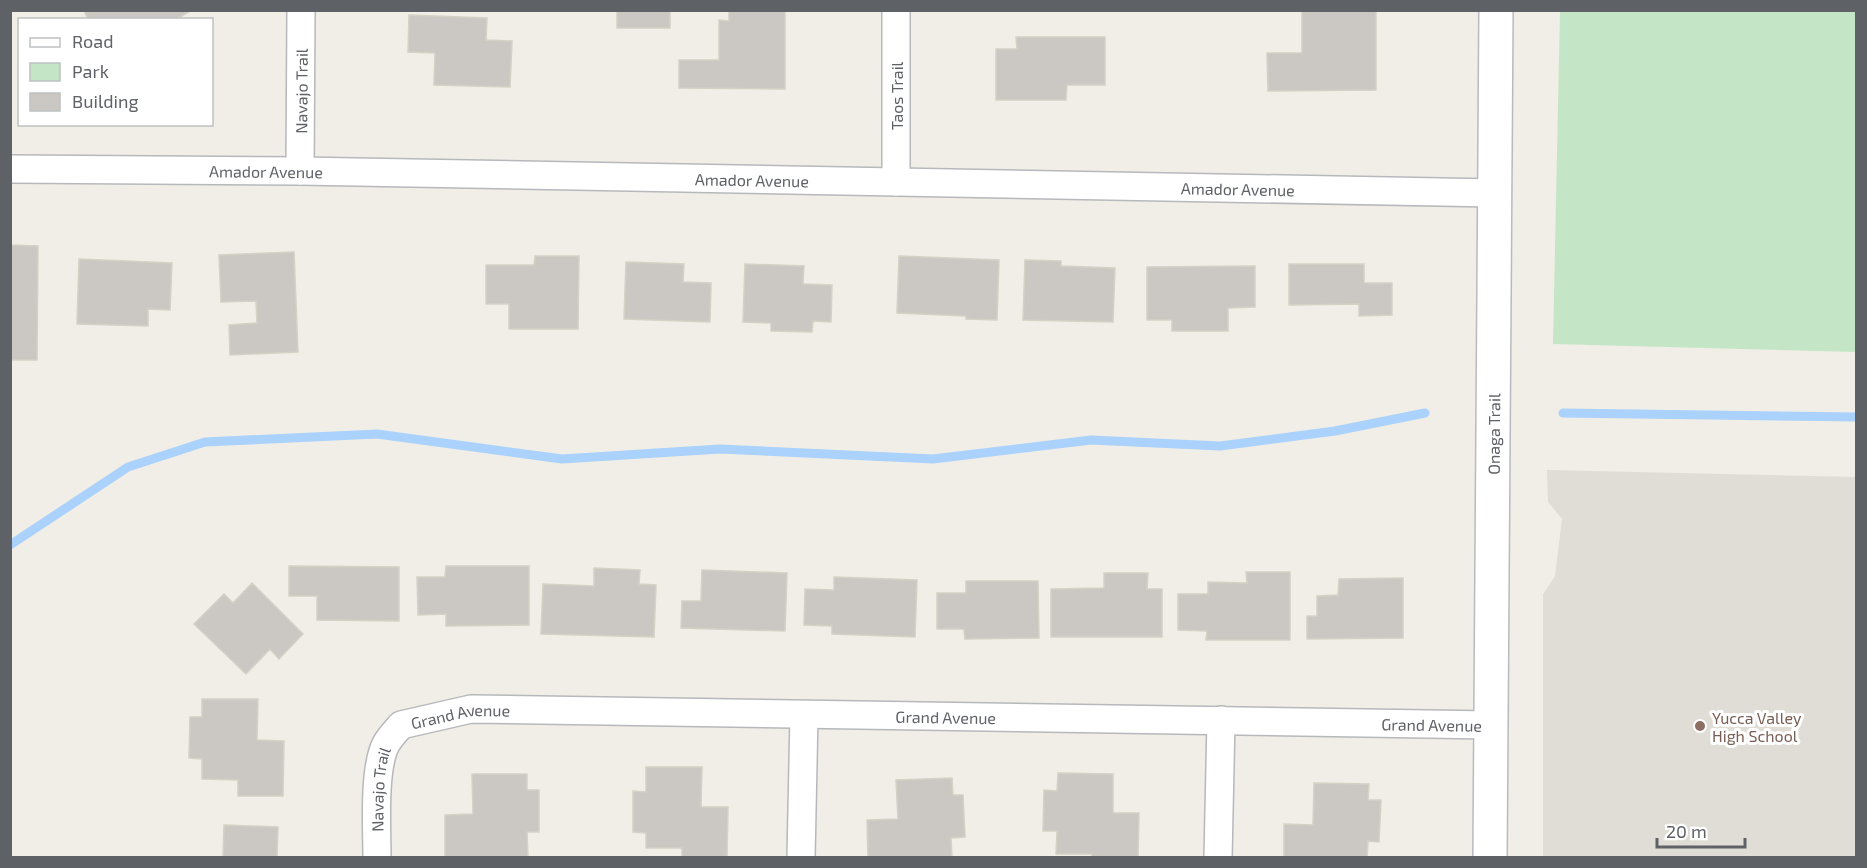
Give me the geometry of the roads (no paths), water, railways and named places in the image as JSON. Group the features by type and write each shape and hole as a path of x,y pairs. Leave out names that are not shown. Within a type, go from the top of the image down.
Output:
{"street":[{"name":"Navajo Trail","path":"300,171 301,10"},
{"name":"Taos Trail","path":"896,10 896,182"},
{"name":"Onaga Trail","path":"1490,858 1496,10"},
{"name":"Amador Avenue","path":"10,169 300,171 1494,193"},
{"name":"Grand Avenue","path":"400,725 471,708 1491,725"},
{"path":"801,858 804,715"},
{"path":"1218,858 1221,720"},
{"name":"Navajo Trail","path":"377,858 381,762 386,745 400,725"}],"waterway":[{"path":"10,545 128,467 205,442 377,434 562,459 720,449 933,459 1091,440 1220,446 1335,431 1425,413"},
{"path":"1563,413 1856,417"}],"place":[{"name":"Yucca Valley High School","path":"1700,726"}]}
